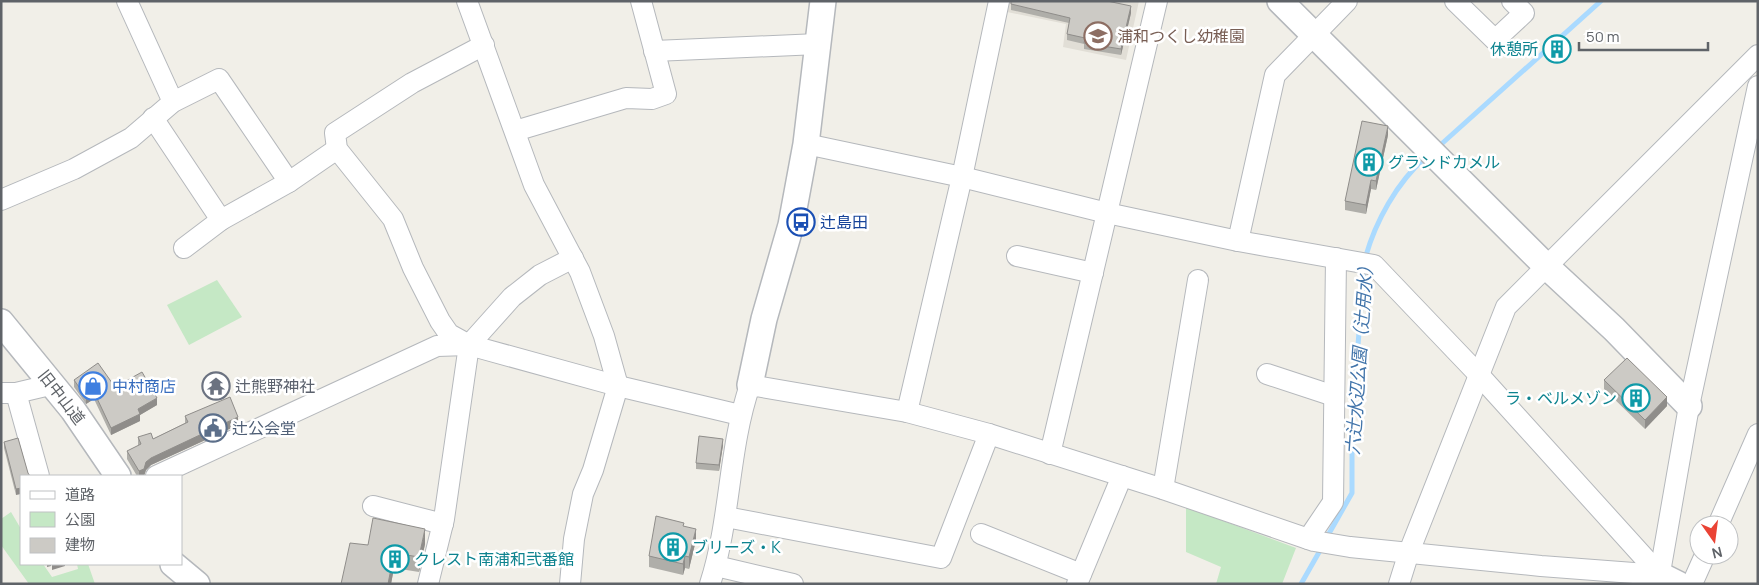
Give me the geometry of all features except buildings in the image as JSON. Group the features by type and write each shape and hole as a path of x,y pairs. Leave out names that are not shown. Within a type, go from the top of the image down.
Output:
{"street":[{"path":"128,1 173,102"},
{"path":"467,1 534,185 573,258 604,336 618,386 583,494 574,539 570,584"},
{"path":"515,131 626,98 652,99 666,94 641,1"},
{"path":"793,584 713,575 726,517 740,415 750,385 764,318 791,225 806,144 822,1"},
{"path":"907,412 962,177 999,1"},
{"path":"1050,454 1157,1"},
{"path":"1280,1 1546,266 1614,329 1689,406"},
{"path":"1238,241 1275,75 1347,1"},
{"path":"1455,1 1495,40 1524,13 1512,1"},
{"path":"654,51 818,44"},
{"path":"484,45 412,83 335,133 337,149 393,219 440,321 449,334 469,345 618,386 740,415"},
{"path":"1399,584 1409,552 1506,307 1758,55"},
{"path":"1,200 74,169 131,138 173,102 219,79 289,182"},
{"path":"1665,581 1689,406 1758,86"},
{"path":"153,118 221,220"},
{"path":"806,144 962,177 1107,213 1238,241 1374,265 1480,376 1665,581"},
{"path":"184,248 221,220 289,182 337,149"},
{"path":"1017,256 1093,273"},
{"path":"428,584 442,524 469,345 512,297 540,275 573,258"},
{"path":"1308,539 1333,502 1336,258"},
{"path":"1163,489 1198,280"},
{"name":"旧中山道","path":"1,322 54,384 117,475"},
{"path":"158,475 437,346 469,345"},
{"path":"1267,374 1334,396"},
{"path":"39,475 9,393 54,384"},
{"path":"750,385 907,412 989,434 1163,489 1308,539 1350,547 1409,552 1539,575 1665,581"},
{"path":"726,517 941,558 989,434"},
{"path":"1722,515 1758,434"},
{"path":"980,534 1079,579 1122,476"},
{"path":"373,506 442,524"},
{"path":"174,565 197,584"},
{"path":"1692,584 1700,565"}],"shaded area":[{"name":"浦和つくし幼稚園","path":"1009,1 1139,1 1126,60 1063,47 1066,24 1007,12"}],"green space":[{"path":"217,280 242,317 189,345 167,305"},
{"path":"1186,507 1296,548 1282,584 1216,584 1221,567 1186,552"},
{"path":"11,512 20,527 20,565 44,565 52,577 78,569 77,565 88,565 95,584 29,584 1,545 1,519"}],"waterway":[{"name":"六辻水辺公園（辻用水）","path":"1437,148 1601,1"},
{"name":"六辻水辺公園（辻用水）","path":"1365,259 1369,245 1388,203 1415,167 1426,157"},
{"name":"六辻水辺公園（辻用水）","path":"1327,537 1352,493 1352,422 1364,268"},
{"name":"六辻水辺公園（辻用水）","path":"1301,584 1322,547"}],"place":[{"name":"浦和つくし幼稚園","path":"1098,36"},
{"name":"休憩所","path":"1557,49"},
{"name":"グランドカメル","path":"1369,162"},
{"name":"辻島田","path":"801,222"},
{"name":"中村商店","path":"93,386"},
{"name":"辻熊野神社","path":"216,386"},
{"name":"ラ・ベルメゾン","path":"1636,398"},
{"name":"辻公会堂","path":"213,428"},
{"name":"ブリーズ・K","path":"673,547"},
{"name":"クレスト南浦和弐番館","path":"395,559"}]}
